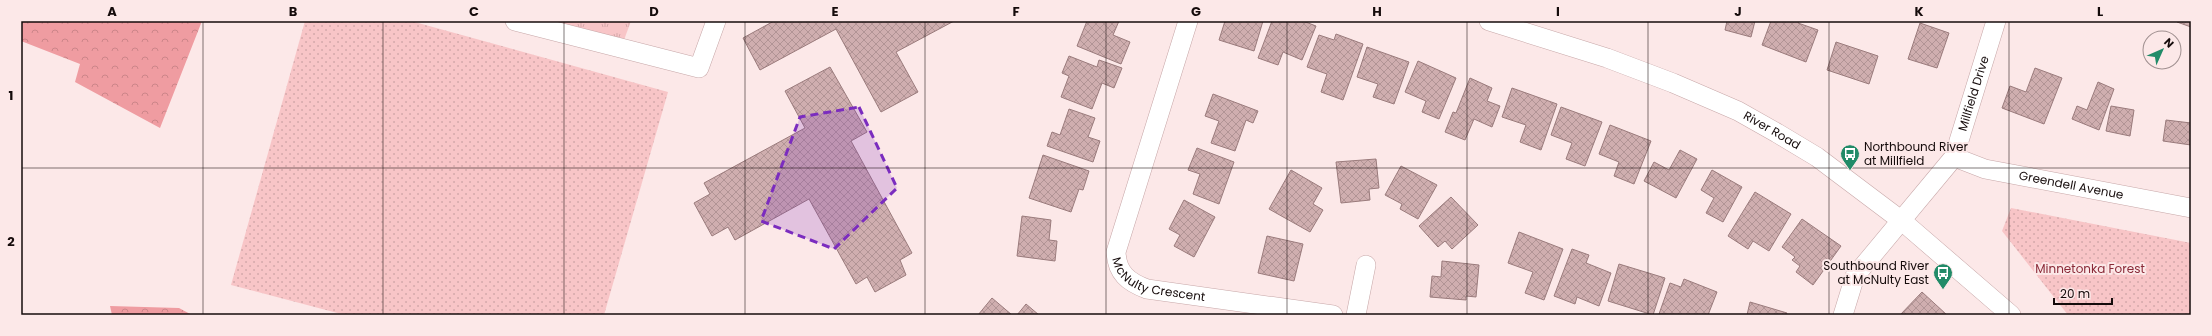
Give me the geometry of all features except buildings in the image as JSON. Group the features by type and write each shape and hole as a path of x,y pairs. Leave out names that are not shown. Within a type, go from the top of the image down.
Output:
{"street":[{"path":"515,21 699,68 716,21"},
{"name":"McNulty Crescent","path":"1188,21 1116,252 1116,264 1122,274 1133,284 1147,289 1333,315"},
{"name":"River Road","path":"1490,21 1607,58 1673,83 1738,112 1817,157 1902,221 2011,315"},
{"name":"Millfield Drive","path":"1902,221 1954,157 1996,21"},
{"name":"Greendell Avenue","path":"1954,157 1985,170 2191,208"},
{"path":"1843,315 1855,276 1902,221"},
{"path":"1356,315 1366,264"}],"highlighted area":[{"path":"859,107 897,188 834,249 761,221 800,117"}],"green space":[{"path":"21,21 202,21 160,128 75,82 80,64 21,41"},
{"path":"305,21 411,21 668,92 604,315 345,315 231,285"},
{"path":"542,21 631,21 624,40"},
{"name":"Minnetonka Forest","path":"2011,208 2191,243 2191,315 2068,315 2002,231"},
{"path":"110,306 179,308 192,315 112,315"}],"place":[{"name":"Northbound River at Millfield","path":"1850,171"},
{"name":"Southbound River at McNulty East","path":"1943,290"}]}
